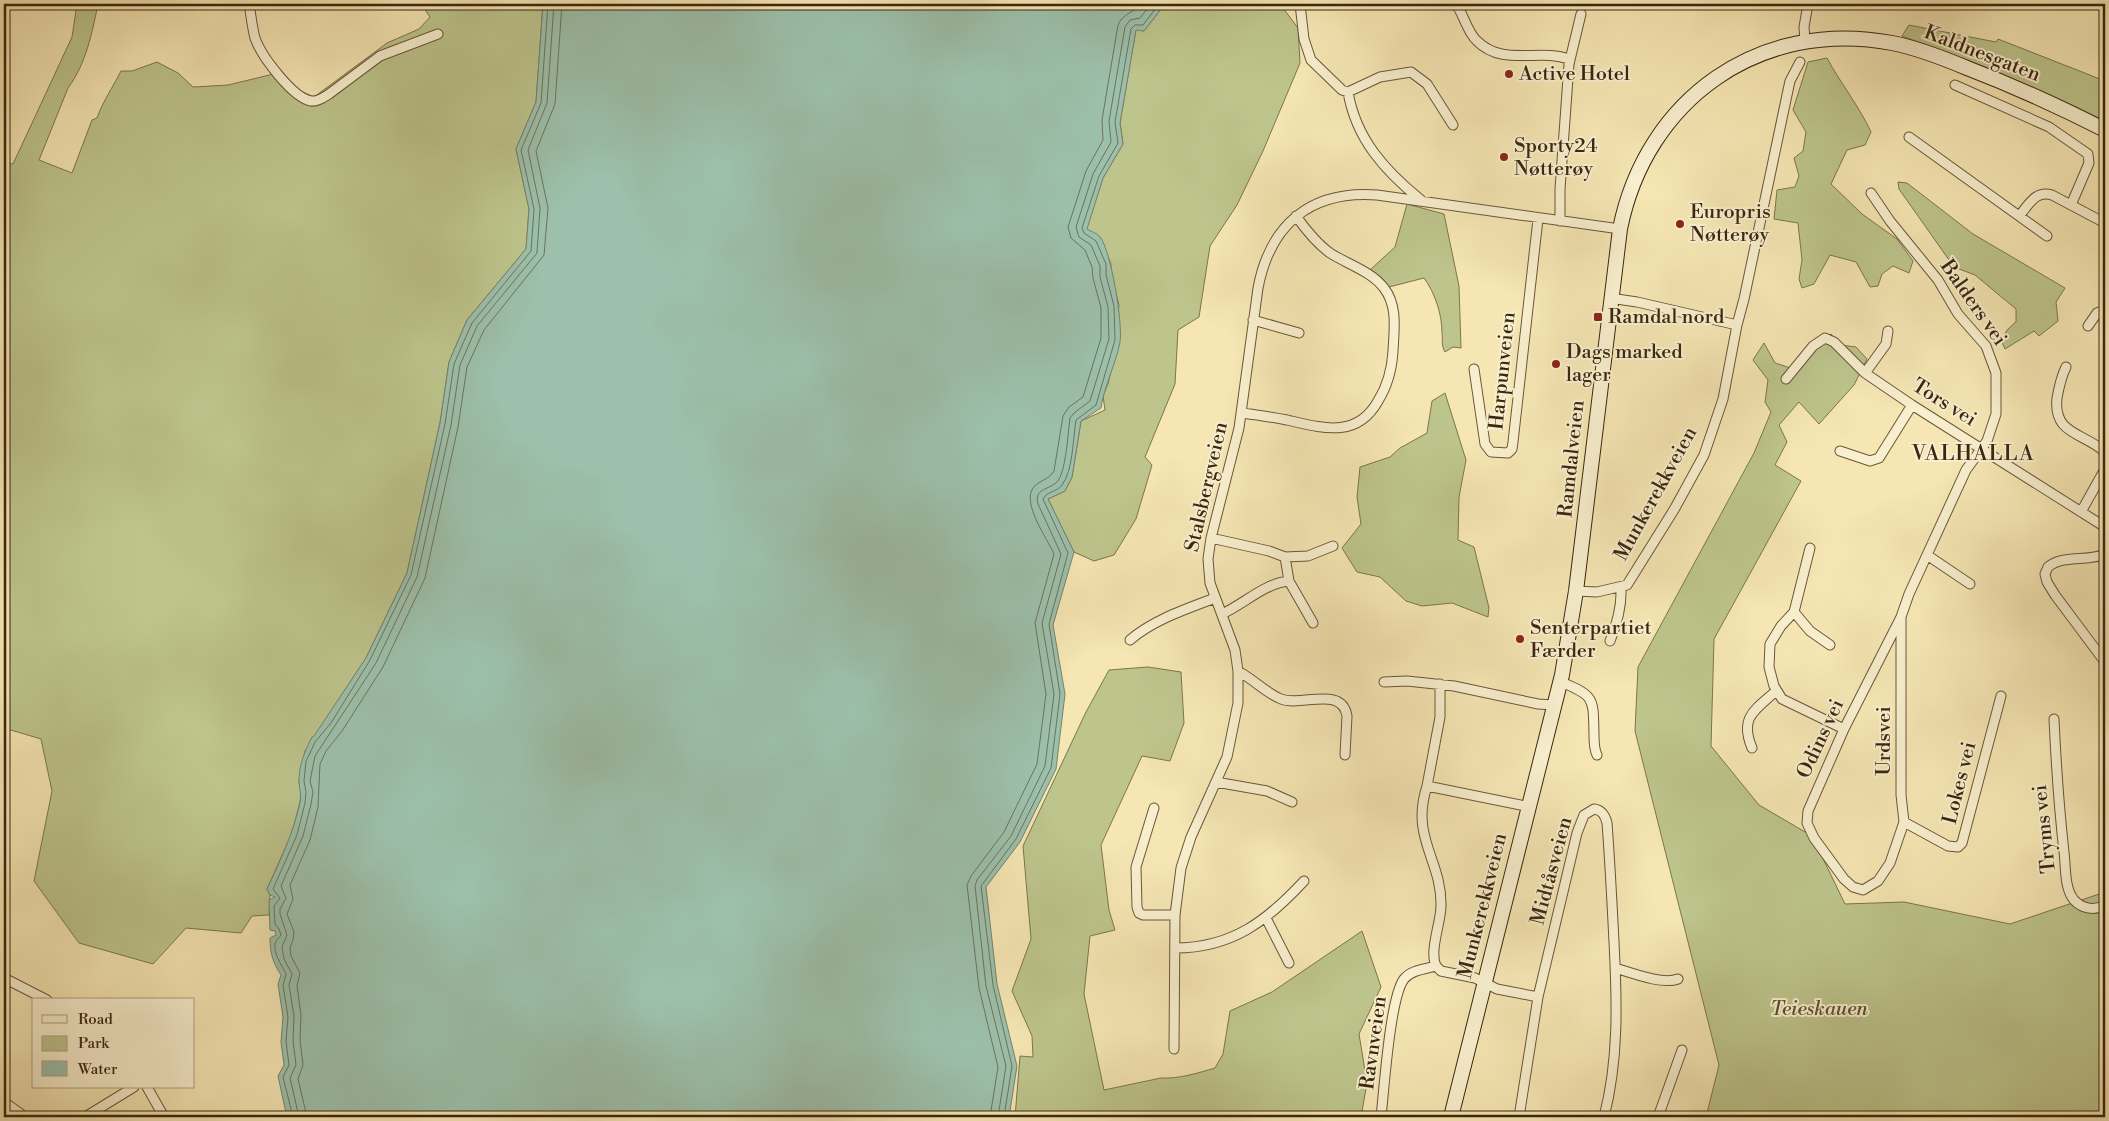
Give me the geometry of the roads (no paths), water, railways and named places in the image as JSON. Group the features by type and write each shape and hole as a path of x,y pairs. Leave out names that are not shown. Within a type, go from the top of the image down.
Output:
{"main road":[{"name":"Kaldnesgaten","path":"1778,48 1805,42 1854,38 1904,46 1994,78 2105,130"},
{"name":"Ramdalveien","path":"1555,705 1561,682 1576,591 1610,298 1620,229 1627,198 1641,164 1653,142 1686,103 1722,74 1778,48"},
{"name":"Munkerekkveien","path":"1451,1117 1555,705"}],"street":[{"path":"249,4 255,38 259,48 280,77 303,98 312,101 329,94 380,56 438,34"},
{"path":"1300,4 1304,39 1311,60 1342,90 1348,92 1380,77 1411,72 1427,84 1454,125"},
{"path":"1456,4 1475,39 1484,46 1507,56 1550,56 1570,59"},
{"path":"1805,42 1804,27 1808,4"},
{"path":"1560,221 1560,189 1570,59 1581,14"},
{"name":"Munkerekkveien","path":"1576,591 1597,592 1620,588 1630,582 1704,455 1722,398 1736,325 1744,300 1790,81 1800,62"},
{"path":"1955,85 2049,127 2088,154 2089,163 2071,205"},
{"path":"1348,92 1351,110 1368,147 1381,163 1423,201"},
{"path":"1910,137 2047,236"},
{"name":"Balders vei","path":"1871,193 1890,221 1938,280 1958,314 1983,341 1995,366 1996,414 1990,435 1982,448"},
{"name":"Stalsbergveien","path":"1174,1049 1175,915 1181,868 1192,837 1227,757 1238,703 1238,671 1235,650 1215,598 1208,570 1211,538 1242,413 1260,273 1267,253 1279,234 1296,216 1318,202 1347,194 1376,195 1423,201 1538,219 1620,229"},
{"path":"2019,216 2034,198 2043,194 2071,205 2105,223"},
{"path":"1242,413 1320,427 1348,427 1359,423 1374,409 1382,395 1390,372 1394,319 1392,303 1388,293 1372,276 1320,246 1296,216"},
{"name":"Harpunveien","path":"1474,369 1485,444 1491,452 1508,453 1512,449 1513,442 1538,219"},
{"path":"1610,298 1637,302 1736,325"},
{"path":"2088,326 2097,313 2105,310"},
{"path":"1253,320 1299,333"},
{"path":"1866,373 1886,344 1888,331"},
{"name":"Tors vei","path":"1786,379 1813,346 1825,338 1834,342 1866,373 1912,405 2105,527"},
{"path":"2066,367 2058,392 2056,407 2059,419 2067,428 2105,452"},
{"path":"1840,451 1870,461 1880,458 1912,405"},
{"name":"Odins vei","path":"1890,863 1884,874 1874,885 1863,890 1853,887 1844,879 1809,829 1808,811 1844,729 1901,617 1909,594 1966,470 1982,448"},
{"path":"2082,512 2105,468"},
{"path":"1211,538 1269,551 1285,557 1308,556 1332,546"},
{"path":"1810,548 1794,612 1781,626 1770,644 1769,667 1776,692 1782,699 1790,705 1844,729"},
{"path":"2105,554 2094,558 2060,560 2048,567 2046,574 2047,582 2055,596 2105,662"},
{"path":"1927,555 1970,584"},
{"path":"1285,557 1290,581 1313,623"},
{"path":"1222,614 1243,604 1275,583 1290,581"},
{"name":"Munkerekkveien","path":"1610,641 1618,614 1621,598 1620,588"},
{"path":"1130,640 1140,631 1215,598"},
{"path":"1794,612 1810,631 1830,645"},
{"name":"Urdsvei","path":"1890,863 1904,822 1901,796 1901,617"},
{"path":"1238,671 1281,699 1300,702 1332,699 1340,702 1348,716 1345,755"},
{"path":"1384,682 1440,684 1491,692 1538,704 1555,705"},
{"path":"1561,682 1584,692 1591,700 1594,747 1597,754"},
{"path":"1440,684 1440,717 1421,822 1427,850 1438,880 1441,899 1434,954 1436,966 1441,971 1475,978 1497,989 1538,997 1519,1117"},
{"path":"1752,748 1746,729 1750,715 1776,692"},
{"name":"Lokes vei","path":"1904,822 1948,846 1958,847 1962,843 2000,696"},
{"name":"Tryms vei","path":"2054,718 2058,797 2068,884 2074,900 2081,906 2095,909 2105,905"},
{"path":"1216,782 1267,791 1292,802"},
{"path":"1427,786 1530,807"},
{"path":"1154,808 1136,867 1137,907 1139,913 1143,915 1175,915"},
{"name":"Midtåsveien","path":"1538,997 1579,827 1586,812 1594,809 1605,815 1607,822 1615,968 1616,1039 1604,1117"},
{"path":"1175,948 1217,944 1236,936 1266,918 1304,881"},
{"path":"1266,918 1289,963"},
{"name":"Ravnveien","path":"1381,1117 1393,1017 1400,987 1404,979 1412,972 1436,966"},
{"path":"1615,968 1660,980 1678,979"},
{"path":"4,978 43,998"},
{"path":"1658,1117 1682,1050"},
{"path":"85,1117 132,1088"},
{"path":"148,1088 164,1117"},
{"path":"4,1102 25,1117"}],"water":[{"path":"543,4 1165,4 1144,31 1136,30 1120,123 1123,144 1103,178 1087,229 1100,237 1108,256 1120,320 1120,342 1101,408 1081,421 1072,477 1065,491 1048,499 1074,552 1053,625 1065,694 1056,769 1020,842 986,887 997,984 1017,1066 1009,1117 289,1117 286,1113 278,1076 284,1065 281,1042 283,1017 278,984 281,975 272,958 270,943 270,938 276,935 275,931 270,930 269,900 275,897 270,895 267,889 294,826 301,800 300,769 307,747 366,658 407,573 440,423 449,362 467,320 526,249 529,209 516,149 536,102"}],"place":[{"name":"Active Hotel","path":"1509,74"},
{"name":"Sporty24 Nøtterøy","path":"1504,157"},
{"name":"Europris Nøtterøy","path":"1680,224"},
{"name":"Ramdal nord","path":"1598,317"},
{"name":"Dags marked lager","path":"1556,364"},
{"name":"Senterpartiet Færder","path":"1520,639"}],"district":[{"name":"VALHALLA","path":"1973,454"}],"park label":[{"name":"Teieskauen","path":"1819,1009"}]}
